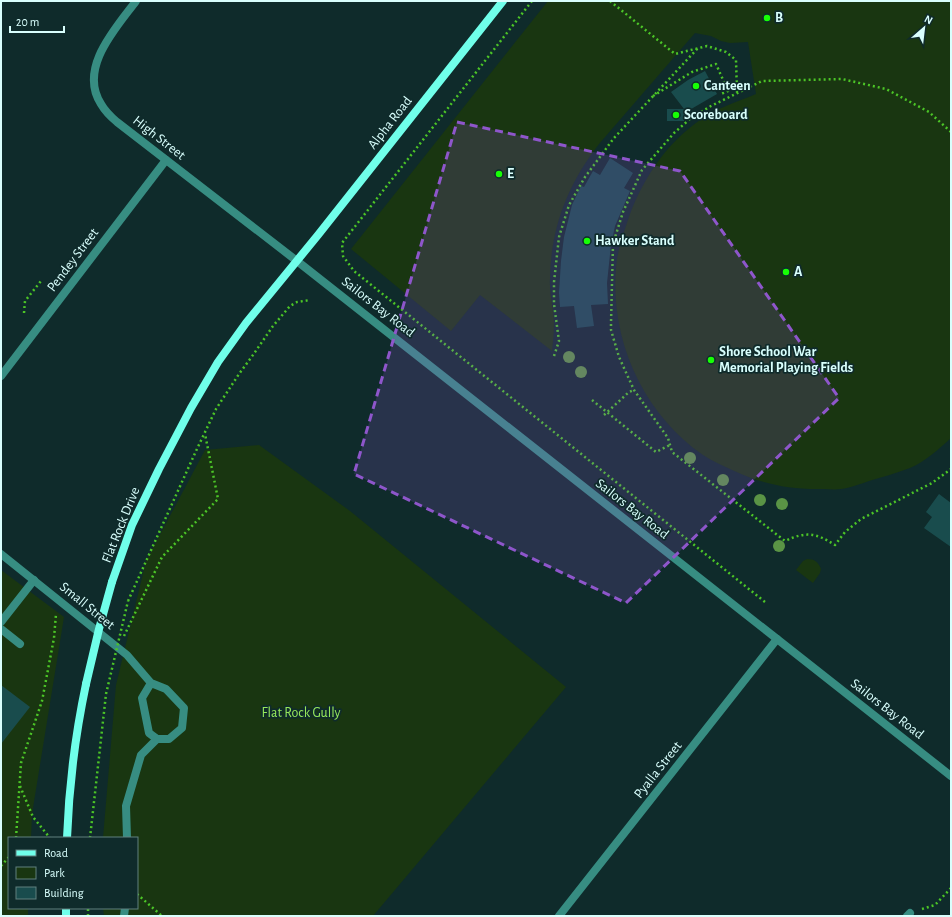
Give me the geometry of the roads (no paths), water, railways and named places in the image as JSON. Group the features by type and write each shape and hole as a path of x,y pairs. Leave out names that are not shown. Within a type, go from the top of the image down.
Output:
{"main road":[{"name":"Alpha Road","path":"297,261 503,1"},
{"name":"Flat Rock Drive","path":"67,837 68,800 75,739 86,684 112,582 132,525 191,408 218,362 246,323 297,261"}],"street":[{"name":"High Street","path":"136,1 103,46 95,69 94,80 100,103 117,122 297,261"},
{"name":"Pendey Street","path":"1,376 166,160"},
{"name":"Sailors Bay Road","path":"297,261 951,776"},
{"name":"Small Street","path":"1,554 127,655 151,683 166,689 184,708 182,728 169,739 157,739"},
{"path":"1,622 34,580"},
{"path":"1,629 20,644"},
{"name":"Pyalla Street","path":"559,916 777,640"},
{"path":"127,837 126,806 141,755 157,739 149,733 142,698 151,683"}],"place":[{"name":"B","path":"767,18"},
{"name":"Canteen","path":"696,86"},
{"name":"Scoreboard","path":"676,115"},
{"name":"E","path":"499,174"},
{"name":"Hawker Stand","path":"587,241"},
{"name":"A","path":"786,272"},
{"name":"Shore School War Memorial Playing Fields","path":"711,360"}],"park label":[{"name":"Flat Rock Gully","path":"301,713"}]}
